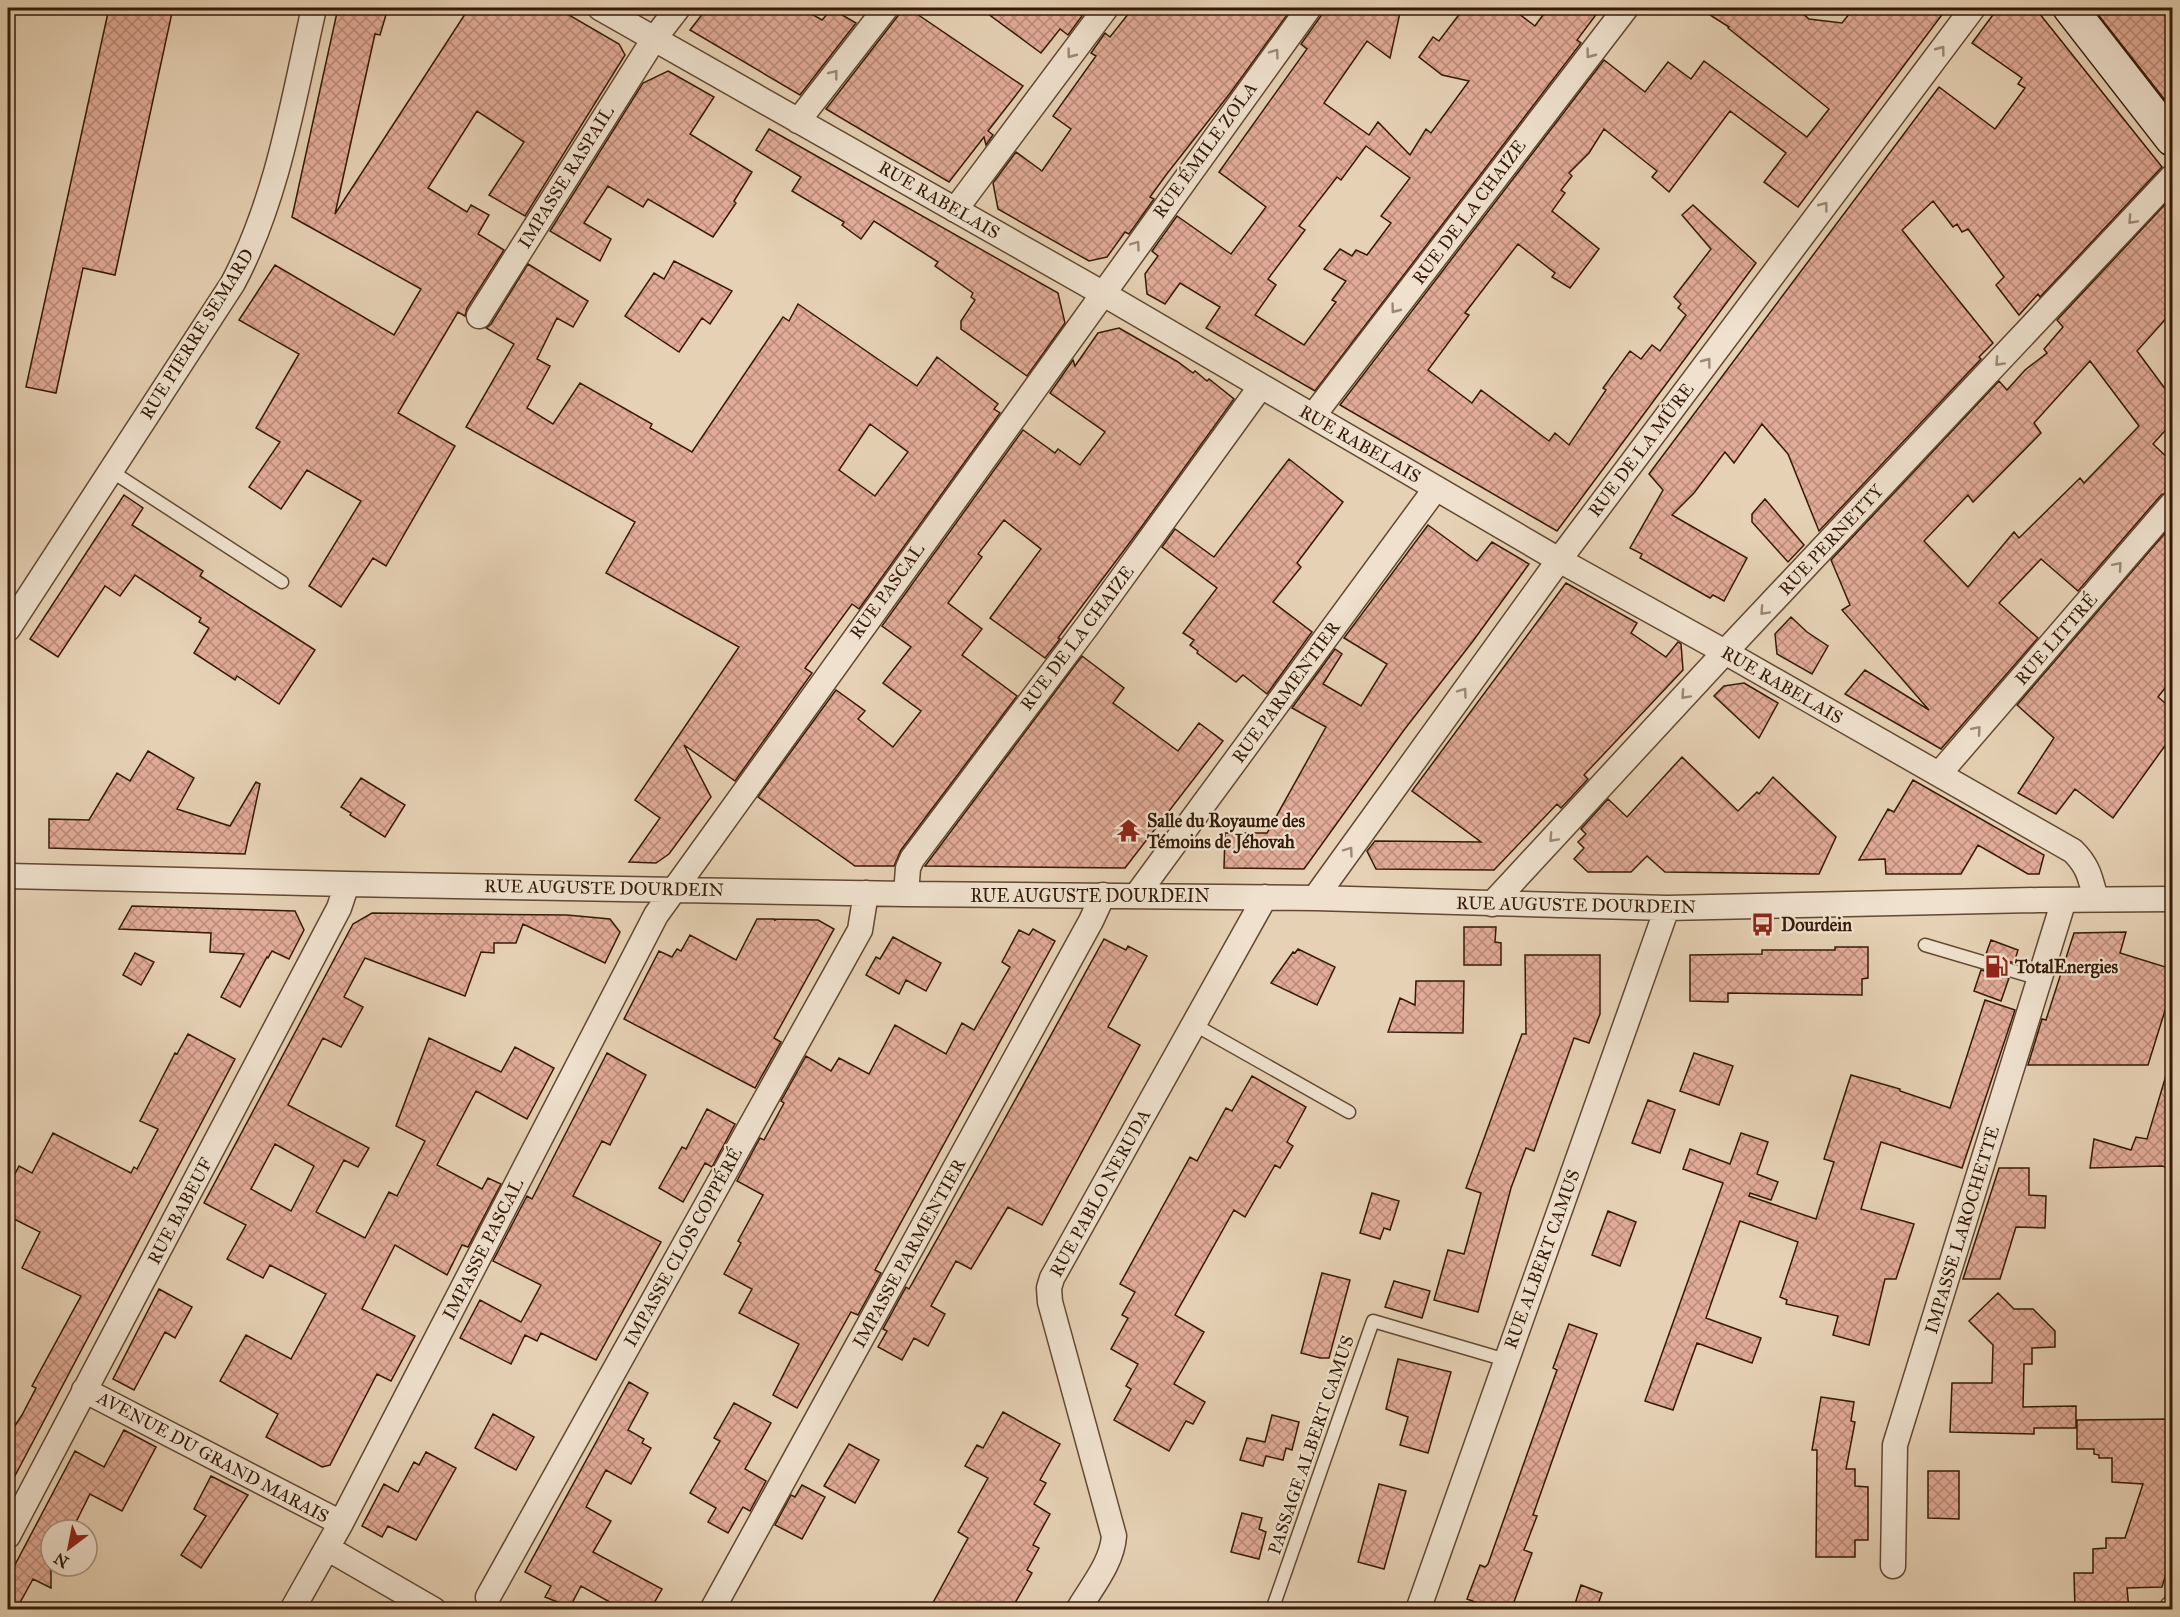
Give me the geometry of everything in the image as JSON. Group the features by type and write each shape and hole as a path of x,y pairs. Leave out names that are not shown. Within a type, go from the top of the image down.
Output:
{"main road":[{"path":"2070,8 2172,139"}],"street":[{"name":"RUE PIERRE SEMARD","path":"8,629 232,283 251,250 273,186 314,8"},
{"name":"RUE RABELAIS","path":"600,8 1102,292 1558,560 1725,652 2073,851 2084,862 2089,872 2096,899"},
{"name":"IMPASSE RASPAIL","path":"479,316 654,39 678,8"},
{"path":"798,121 886,8"},
{"path":"955,210 1106,8"},
{"name":"RUE ÉMILE ZOLA","path":"1102,292 1309,8"},
{"name":"RUE DE LA CHAIZE","path":"1313,416 1626,8"},
{"name":"RUE DE LA MÛRE","path":"1315,898 1558,560 1973,8"},
{"name":"RUE PERNETTY","path":"1492,904 1725,652 2172,177"},
{"name":"RUE PASCAL","path":"673,889 1102,292"},
{"name":"RUE DE LA CHAIZE","path":"906,894 908,868 912,859 1088,625 1261,386"},
{"name":"RUE PARMENTIER","path":"1136,896 1436,488"},
{"name":"RUE LITTRÉ","path":"1939,774 2172,504"},
{"name":"RUE AUGUSTE DOURDEIN","path":"8,876 906,894 1265,897 1667,908 2096,899 2172,900"},
{"name":"RUE BABEUF","path":"8,1536 339,908 347,884"},
{"name":"IMPASSE PASCAL","path":"292,1610 341,1523 656,915 673,889"},
{"name":"IMPASSE CLOS COPPÉRÉ","path":"488,1597 860,930 866,893"},
{"name":"IMPASSE PARMENTIER","path":"712,1610 1091,921 1102,895"},
{"name":"RUE PABLO NERUDA","path":"1078,1610 1106,1565 1113,1549 1114,1536 1050,1302 1049,1288 1052,1278 1265,897"},
{"name":"IMPASSE LAROCHETTE","path":"1893,1566 1895,1445 2064,900"},
{"name":"RUE ALBERT CAMUS","path":"1418,1610 1667,908"},
{"name":"AVENUE DU GRAND MARAIS","path":"84,1390 341,1523"},
{"name":"AVENUE DU GRAND MARAIS","path":"327,1548 434,1610"}],"lane":[{"path":"111,471 282,582"},
{"path":"1925,945 2040,979"},
{"path":"1195,1024 1349,1112"},
{"name":"PASSAGE ALBERT CAMUS","path":"1272,1610 1373,1321 1506,1360"}],"building":[{"path":"109,8 173,8 115,275 83,268 56,393 26,387"},
{"path":"338,8 388,8 380,35 375,34 335,214 469,8 557,8 619,44 625,55 525,216 489,195 524,142 477,111 428,188 467,212 471,205 489,215 478,234 504,250 467,308 465,316 458,312 398,413 455,446 386,566 373,558 341,607 309,586 361,501 307,470 281,509 249,487 280,442 256,428 299,354 239,320 275,265 394,335 421,289 292,217"},
{"path":"707,8 801,8 822,20 832,9 856,23 800,95 690,30"},
{"path":"904,8 908,8 1023,86 988,131 993,135 986,145 984,137 949,182 826,109"},
{"path":"980,8 1078,8 1075,11 1082,16 1068,35 1060,29 1041,53"},
{"path":"1133,8 1292,8 1150,197 1154,199 1129,234 1125,232 1107,257 1089,261 998,209 993,183 1016,152 1042,171 1071,129 1053,116 1096,56 1091,53 1105,33 1110,37"},
{"path":"1323,8 1401,8 1390,58 1367,41 1324,103 1369,135 1378,122 1410,155 1426,129 1431,133 1469,81 1442,75 1419,57 1433,37 1439,41 1464,8 1511,8 1535,26 1548,8 1601,8 1577,40 1581,43 1315,391 1206,328 1220,307 1180,283 1165,304 1147,294 1145,274 1158,256 1152,251 1177,216 1231,254 1266,207 1219,172 1307,49 1301,44 1321,16","holes":["1366,146 1410,178 1381,216 1391,223 1367,255 1356,250 1352,256 1340,249 1324,269 1346,281 1332,300 1336,302 1304,345 1255,315 1276,285 1268,279 1305,230 1299,226 1337,177 1341,180"]},
{"path":"1699,8 1797,8 1809,19 1842,23 1854,8 1947,8 1798,207 1764,182 1786,153 1730,111 1669,192 1652,177 1657,171 1604,129 1589,153 1569,173 1572,176 1561,190 1565,193 1552,211 1599,249 1570,288 1552,277 1555,273 1518,244 1465,313 1469,315 1428,370 1472,403 1481,390 1549,441 1555,433 1569,445 1606,390 1603,388 1630,351 1641,359 1652,345 1660,351 1686,315 1678,308 1681,304 1674,297 1711,249 1682,215 1693,205 1756,263 1557,531 1340,405 1604,60 1645,92 1668,62 1691,79 1704,61 1807,137 1829,109 1729,27"},
{"path":"1998,8 2035,8 2162,167 2040,297 2038,294 2019,315 1996,285 2004,277 1968,229 1962,232 1957,224 1953,227 1933,201 1902,230 1993,343 1979,357 1981,359 1819,531 1788,454 1762,424 1734,463 1725,452 1694,493 1672,515 1747,558 1724,601 1713,595 1710,598 1640,558 1642,554 1630,548 1663,490 1649,474 1939,87 1995,129 2025,88 2018,84 2022,78 1972,43"},
{"path":"2093,8 2172,8 2172,109"},
{"path":"668,71 714,97 690,134 752,172 734,201 736,203 713,237 648,199 643,207 608,186 584,223 611,239 600,261 550,231 643,83"},
{"path":"769,129 1058,293 1065,323 1027,376 961,329 961,321 975,300 971,297 973,293 935,266 938,262 874,221 861,239 842,225 844,222 792,191 801,177 756,150"},
{"path":"2172,197 2172,312 2137,351 2172,398 2172,423 2153,444 2172,462 2172,490 2161,495 2078,591 2041,559 1999,603 2038,638 1941,749 1845,694 1865,670 1929,710 1842,610 1850,605 1831,560 1999,381 2007,390 2025,370 2047,353 2044,349 2063,327 2057,320","holes":["2090,361 2139,426 2084,483 2080,478 2019,538 2014,532 1968,587 1924,541 1968,495 1973,502 2041,433 2034,423"]},
{"path":"674,261 732,291 710,324 702,318 679,352 625,316 654,273 664,279"},
{"path":"528,264 588,301 573,327 557,318 537,359 550,366 527,408 553,424 580,383 652,424 650,428 692,452 783,317 789,321 798,304 917,386 937,357 998,404 994,409 1000,413 859,609 852,604 805,668 812,673 735,781 684,745 711,797 669,854 656,863 629,862 660,818 635,800 739,647 606,573 635,522 466,427 514,344 486,328 491,324","holes":["870,424 908,452 875,496 839,470"]},
{"path":"1119,328 1193,373 1195,371 1207,381 1209,379 1234,399 1045,658 990,618 1041,549 1004,520 978,554 982,557 948,603 982,629 962,655 1017,696 901,850 894,866 855,866 758,797 836,690 865,711 858,719 893,747 921,711 883,683 911,647 882,626 1023,430 1055,453 1058,449 1080,465 1105,432 1050,393 1073,360 1075,366 1098,333"},
{"path":"1289,459 1343,502 1297,563 1301,567 1273,602 1312,632 1267,694 1243,675 1236,682 1197,653 1198,651 1190,645 1194,640 1183,633 1217,588 1162,547 1175,529 1214,557"},
{"path":"124,495 143,508 132,525 203,571 200,576 315,650 279,704 237,676 235,680 194,653 209,628 199,622 201,618 135,575 120,596 105,586 58,657 30,639"},
{"path":"1765,499 1804,545 1788,562 1752,522 1752,514"},
{"path":"1428,525 1477,561 1492,542 1529,564 1404,730 1304,869 1224,868 1225,833 1267,833 1326,727 1292,708 1335,649 1342,654 1323,684 1361,706 1387,664 1344,638"},
{"path":"2172,525 2172,679 2158,697 2172,709 2172,736 2113,818 2075,789 2056,814 2018,793 2054,738 2017,705"},
{"path":"1566,583 1637,623 1631,633 1666,657 1678,642 1681,644 1683,670 1584,775 1588,779 1561,808 1557,804 1494,870 1376,869 1367,851 1375,841 1481,842 1412,791"},
{"path":"1791,617 1807,632 1828,646 1812,674 1777,654 1775,634"},
{"path":"1082,656 1124,688 1113,703 1178,751 1199,723 1223,741 1125,868 925,866"},
{"path":"1744,683 1778,703 1759,738 1714,696 1724,686"},
{"path":"148,751 194,778 177,809 230,826 256,782 260,784 245,854 49,848 49,819 89,820 117,773 130,781"},
{"path":"1682,757 1738,811 1757,792 1759,794 1773,777 1836,837 1819,874 1665,872 1647,856 1631,872 1588,872 1574,859 1584,848 1578,842 1586,834 1581,829 1608,799 1627,817"},
{"path":"361,778 405,805 385,837 341,807"},
{"path":"1913,780 2044,855 2039,874 2028,874 1978,845 1961,874 1886,874 1885,859 1859,860 1888,809 1894,812"},
{"path":"132,906 295,911 304,930 289,959 272,951 267,957 240,1007 221,997 244,954 210,952 211,933 119,929"},
{"path":"372,913 567,915 610,919 620,932 605,963 523,924 516,943 494,943 494,953 481,952 465,996 365,958 344,997 363,1007 341,1047 323,1038 288,1105 369,1148 358,1167 344,1160 316,1212 365,1238 389,1192 397,1196 425,1141 396,1126 429,1038 501,1072 515,1047 554,1068 527,1119 476,1091 437,1165 482,1189 488,1178 501,1184 468,1247 462,1245 447,1275 395,1245 362,1309 415,1336 391,1381 377,1374 330,1465 322,1467 266,1437 278,1414 220,1381 246,1335 291,1359 326,1294 270,1265 263,1278 227,1259 246,1225 204,1203 353,924","holes":["275,1144 314,1166 291,1211 251,1189"]},
{"path":"757,919 818,920 834,929 774,1038 781,1042 755,1088 624,1019 659,951 672,957 677,949 681,951 690,935 736,960"},
{"path":"1464,927 1496,927 1495,942 1501,943 1501,965 1464,965"},
{"path":"1033,929 1055,941 875,1270 881,1273 858,1315 851,1312 797,1408 773,1395 799,1344 739,1313 752,1289 724,1274 741,1243 738,1241 763,1195 737,1181 760,1138 764,1140 784,1103 781,1101 806,1056 831,1071 839,1058 869,1074 895,1025 946,1054 962,1023 974,1030 1010,967 1002,962 1019,930 1029,935"},
{"path":"2126,932 2120,953 2172,969 2172,988 2148,1065 2028,1065 2042,1019 2046,1020 2074,933"},
{"path":"893,937 941,963 926,991 906,980 899,994 866,975 876,957 880,959"},
{"path":"1104,939 1126,950 1128,946 1147,956 1108,1027 1140,1045 1042,1225 1008,1207 971,1269 956,1261 931,1306 945,1314 928,1346 914,1338 902,1360 878,1347 887,1331 883,1329 906,1287 909,1289"},
{"path":"1991,940 2018,950 2014,963 1986,954"},
{"path":"1835,947 1868,947 1868,978 1862,979 1862,995 1728,993 1728,1002 1690,1001 1690,955 1762,954 1762,950 1835,950"},
{"path":"1298,949 1335,967 1317,1005 1271,983 1293,952 1295,953"},
{"path":"135,953 154,962 141,985 123,975"},
{"path":"1525,955 1600,955 1600,1014 1589,1043 1574,1038 1534,1151 1526,1148 1511,1188 1478,1312 1434,1300 1448,1250 1464,1254 1481,1193 1466,1188 1522,1034 1526,1034"},
{"path":"1981,970 2009,978 2001,1001 1974,991"},
{"path":"1416,981 1464,981 1463,1033 1388,1032 1400,998 1415,1005"},
{"path":"1985,1000 2015,1010 1962,1168 1881,1142 1861,1209 1914,1224 1896,1279 1885,1279 1869,1345 1833,1335 1838,1316 1786,1304 1787,1300 1780,1297 1798,1242 1740,1221 1706,1318 1761,1338 1752,1363 1697,1343 1673,1410 1645,1401 1723,1183 1683,1169 1690,1149 1730,1164 1741,1133 1768,1142 1757,1174 1778,1182 1771,1200 1750,1193 1749,1196 1816,1219 1834,1162 1824,1159 1851,1075 1900,1089 1900,1091 1950,1108"},
{"path":"188,1034 235,1059 8,1489 8,1436 22,1415 36,1388 32,1386 81,1296 22,1268 40,1232 8,1216 8,1187 19,1166 32,1173 53,1133 131,1173 134,1167 137,1169 158,1129 140,1121 175,1053 177,1054"},
{"path":"607,1053 646,1075 610,1145 602,1141 573,1196 661,1242 596,1360 541,1333 537,1341 525,1335 511,1364 460,1338 480,1300 521,1322 541,1285 493,1261 527,1196 532,1199"},
{"path":"1694,1053 1733,1066 1719,1105 1680,1091"},
{"path":"2167,1072 2172,1073 2170,1166 2168,1168 2162,1166 2090,1168 2094,1139 2131,1150 2136,1137 2147,1139"},
{"path":"1252,1076 1306,1107 1287,1142 1293,1146 1280,1168 1275,1165 1245,1217 1234,1210 1175,1315 1204,1332 1174,1384 1205,1402 1193,1424 1186,1421 1169,1451 1114,1420 1131,1389 1126,1386 1138,1364 1111,1349 1128,1318 1122,1315 1135,1292 1120,1284 1190,1157 1197,1161 1226,1108 1232,1111"},
{"path":"1648,1100 1675,1110 1660,1153 1632,1143"},
{"path":"707,1109 735,1124 712,1167 705,1163 683,1202 659,1188 682,1147 686,1149"},
{"path":"1999,1168 2029,1168 2029,1195 2046,1196 2045,1228 2016,1227 2000,1279 1963,1279"},
{"path":"1372,1193 1399,1201 1390,1230 1384,1228 1380,1239 1360,1233"},
{"path":"1608,1211 1636,1222 1620,1266 1592,1255"},
{"path":"1322,1273 1350,1280 1329,1358 1301,1353"},
{"path":"1394,1281 1430,1291 1422,1318 1385,1307"},
{"path":"159,1289 192,1307 175,1338 165,1332 134,1390 113,1379"},
{"path":"1998,1293 2014,1309 2033,1309 2055,1331 2055,1347 2032,1348 2032,1364 2024,1364 2023,1407 2076,1406 2076,1428 2034,1428 2034,1434 1950,1432 1952,1383 1992,1383 1993,1345 1969,1321"},
{"path":"1569,1324 1597,1334 1533,1515 1537,1516 1524,1550 1532,1553 1511,1610 1496,1610 1467,1599 1480,1565 1485,1567 1488,1564 1557,1370 1553,1368"},
{"path":"1398,1359 1451,1372 1428,1453 1400,1445 1408,1417 1386,1409"},
{"path":"629,1382 648,1393 628,1430 644,1439 642,1443 651,1448 631,1484 606,1470 586,1507 611,1521 593,1552 662,1589 650,1610 624,1610 581,1586 570,1607 545,1597 551,1586 525,1572"},
{"path":"1821,1397 1854,1402 1851,1421 1855,1422 1846,1469 1855,1469 1855,1486 1868,1487 1868,1540 1855,1540 1855,1557 1816,1557 1817,1450 1812,1450"},
{"path":"734,1403 771,1423 745,1469 766,1481 750,1511 743,1507 728,1533 708,1522 716,1508 690,1493 720,1441 714,1438"},
{"path":"1003,1412 1060,1444 1040,1480 1046,1483 1034,1504 1050,1514 1033,1545 1039,1548 1027,1570 1032,1573 1011,1610 929,1610 968,1538 958,1532 988,1478 965,1466 977,1445 983,1448"},
{"path":"493,1414 534,1437 516,1470 475,1448"},
{"path":"1272,1415 1299,1422 1292,1450 1286,1448 1283,1460 1266,1456 1263,1466 1240,1460 1247,1438 1265,1442"},
{"path":"2172,1419 2172,1554 2162,1587 2127,1588 2129,1610 2075,1610 2074,1573 2093,1573 2093,1549 2106,1548 2106,1538 2125,1538 2143,1484 2112,1482 2112,1458 2099,1458 2099,1455 2094,1454 2094,1449 2077,1449 2077,1420"},
{"path":"124,1430 156,1447 122,1511 90,1494 78,1518 40,1518 75,1451 104,1467"},
{"path":"849,1444 879,1460 855,1503 824,1486"},
{"path":"426,1452 456,1468 416,1540 388,1526 382,1537 362,1526 384,1484 398,1492 414,1462 419,1465"},
{"path":"1928,1471 1959,1471 1959,1519 1928,1518"},
{"path":"211,1476 248,1495 201,1568 181,1555 206,1516 194,1509"},
{"path":"1379,1484 1406,1491 1384,1569 1358,1562"},
{"path":"802,1485 825,1497 802,1539 775,1525 791,1495 795,1497"},
{"path":"1242,1513 1262,1518 1259,1529 1266,1532 1259,1559 1231,1552"},
{"path":"39,1519 39,1578 51,1578 51,1588 33,1579 16,1610 8,1610 8,1578"},
{"path":"1581,1585 1602,1593 1596,1610 1573,1610"}],"place":[{"name":"Salle du Royaume des Témoins de Jéhovah","path":"1129,831"},
{"name":"Dourdein","path":"1763,925"},
{"name":"TotalEnergies","path":"1997,967"}]}
